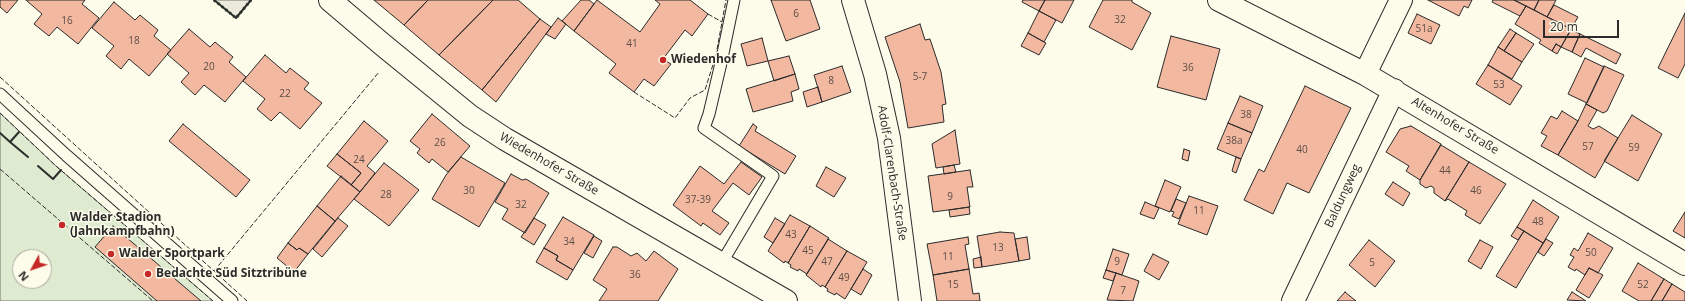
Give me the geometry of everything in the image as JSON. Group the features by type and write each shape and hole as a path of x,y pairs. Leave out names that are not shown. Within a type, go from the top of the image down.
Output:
{"street":[{"name":"Wiedenhofer Straße","path":"330,0 383,46 470,116 505,139 786,301"},
{"name":"Adolf-Clarenbach-Straße","path":"853,0 875,74 889,138 910,301"},
{"name":"Altenhofer Straße","path":"1219,0 1394,90 1685,264"},
{"path":"1365,74 1401,0"},
{"name":"Baldungweg","path":"1293,301 1394,90"}],"lane":[{"path":"721,264 773,176 704,128 720,70 734,0"},
{"path":"0,94 66,155 232,301"}],"green space":[{"name":"Walder Sportpark","path":"0,113 56,166 213,301 0,301"}],"shaded area":[{"path":"214,0 251,0 236,18"}],"building":[{"path":"0,0 18,0 7,13 0,7"},
{"path":"26,0 85,0 82,4 99,18 78,44 57,27 49,36 34,24 42,14"},
{"path":"374,0 428,0 404,25"},
{"path":"428,0 493,0 439,55 404,25"},
{"path":"493,0 518,0 540,19 482,90 439,55"},
{"path":"581,0 589,0 594,4 574,31 562,21"},
{"path":"597,0 640,32 660,4 655,0 690,0 708,14 692,36 685,30 663,59 671,64 654,86 644,79 634,92 609,73 616,64 574,31"},
{"path":"771,0 810,0 820,29 786,41"},
{"path":"1023,0 1045,0 1039,11 1022,2"},
{"path":"1045,0 1074,0 1062,23 1039,11"},
{"path":"1103,0 1132,0 1132,2 1151,13 1132,50 1089,27"},
{"path":"1428,0 1472,0 1468,8 1464,6 1459,16"},
{"path":"1493,0 1514,0 1526,6 1520,16 1492,2"},
{"path":"1514,0 1539,0 1534,10"},
{"path":"1539,0 1556,0 1547,17 1534,10"},
{"path":"114,2 135,20 140,15 158,30 154,36 171,50 149,76 129,59 121,69 106,56 114,46 92,28"},
{"path":"1554,5 1578,17 1571,29 1547,17"},
{"path":"1526,6 1571,29 1561,47 1556,44 1552,51 1539,43 1541,40 1515,24"},
{"path":"1039,11 1056,20 1044,42 1028,33"},
{"path":"1685,13 1685,64 1678,78 1658,68"},
{"path":"1417,14 1440,25 1431,44 1408,33"},
{"path":"558,18 566,24 555,39 546,34"},
{"path":"540,19 551,27 496,102 482,90"},
{"path":"920,24 925,40 930,39 941,72 946,104 942,105 944,122 908,128 900,82 885,37"},
{"path":"189,29 210,47 215,42 233,57 229,62 246,77 225,102 204,85 195,95 181,82 189,73 167,54"},
{"path":"1510,29 1516,33 1504,51 1498,47"},
{"path":"1571,30 1580,34 1572,52 1561,47"},
{"path":"1028,33 1046,43 1039,55 1021,46"},
{"path":"1516,33 1534,44 1522,62 1504,51"},
{"path":"1580,34 1621,54 1616,64 1586,48 1581,57 1572,52"},
{"path":"1171,36 1220,49 1206,100 1157,87"},
{"path":"762,38 768,61 747,66 741,44"},
{"path":"1556,44 1561,47 1557,54 1552,51"},
{"path":"1498,47 1522,62 1512,79 1488,65"},
{"path":"265,55 286,73 290,68 309,83 304,89 322,103 300,129 280,112 271,121 257,109 265,99 243,81"},
{"path":"789,56 795,74 774,81 768,61"},
{"path":"1585,58 1604,67 1587,103 1568,94"},
{"path":"1488,65 1522,86 1510,105 1476,84"},
{"path":"842,66 851,92 822,102 814,75"},
{"path":"1604,66 1624,75 1607,111 1603,113 1586,104"},
{"path":"795,74 799,89 791,92 793,101 753,112 746,89"},
{"path":"1305,86 1351,108 1309,193 1287,183 1273,214 1244,200 1259,169 1264,172"},
{"path":"818,87 822,102 807,107 803,92"},
{"path":"1240,96 1263,106 1252,133 1228,123"},
{"path":"1586,104 1597,110 1588,126 1593,129 1599,126 1618,138 1595,178 1558,155"},
{"path":"1562,111 1578,121 1558,155 1541,146 1547,136 1541,133 1551,116 1557,119"},
{"path":"432,114 470,146 448,172 432,159 429,163 417,153 420,149 410,141"},
{"path":"1632,115 1662,134 1638,181 1604,161"},
{"path":"364,121 388,141 367,166 375,173 360,192 351,185 361,173 337,154"},
{"path":"1228,123 1252,133 1241,159 1217,149"},
{"path":"183,124 250,180 236,197 169,141"},
{"path":"753,124 757,127 755,131 796,156 785,174 739,146"},
{"path":"1411,126 1441,144 1420,180 1406,171 1409,166 1386,152 1400,129"},
{"path":"955,130 960,164 936,168 932,144"},
{"path":"1441,145 1469,162 1445,201 1434,193 1434,188 1431,186 1426,188 1420,184 1420,180"},
{"path":"1184,149 1190,151 1188,161 1182,159"},
{"path":"337,154 361,173 351,185 327,166"},
{"path":"461,157 505,183 479,227 432,199 446,175"},
{"path":"1236,157 1241,159 1236,173 1232,171"},
{"path":"741,162 762,177 749,195 733,183 712,211 729,223 720,235 703,223 701,226 673,205 700,166 724,184"},
{"path":"1469,162 1506,184 1480,224 1465,215 1467,211 1448,199 1445,201"},
{"path":"384,163 419,190 389,226 354,199"},
{"path":"954,165 956,172 944,174 943,167"},
{"path":"826,167 846,178 834,197 816,186"},
{"path":"970,170 973,187 967,187 970,207 933,212 928,176"},
{"path":"511,174 522,180 526,179 549,193 525,233 502,219 508,209 495,202"},
{"path":"341,176 360,192 335,221 317,206"},
{"path":"1165,180 1181,187 1170,212 1155,206"},
{"path":"1393,182 1410,193 1403,206 1385,194"},
{"path":"1189,196 1218,206 1207,235 1178,224"},
{"path":"1176,199 1186,203 1179,219 1172,216 1174,212 1171,211"},
{"path":"1533,200 1559,217 1543,243 1517,227"},
{"path":"1145,202 1159,208 1154,219 1140,214"},
{"path":"317,206 335,221 308,254 299,248 297,250 288,243"},
{"path":"969,207 970,214 950,217 949,210"},
{"path":"1685,212 1685,238 1673,231"},
{"path":"790,215 810,226 788,263 785,261 784,263 768,251"},
{"path":"563,217 594,235 573,270 556,260 558,256 544,248"},
{"path":"338,218 348,226 322,257 313,249"},
{"path":"534,218 546,225 534,245 521,237"},
{"path":"775,218 785,224 773,243 764,237"},
{"name":"Bedachte Süd Sitztribüne","path":"113,226 201,301 157,301 95,247"},
{"path":"810,226 829,238 807,274 799,269 798,271 790,267 791,265 788,263"},
{"path":"1517,227 1524,231 1518,240 1511,236"},
{"path":"1524,231 1543,243 1516,288 1496,276"},
{"path":"1000,232 1014,233 1019,261 982,267 977,236"},
{"path":"1588,233 1613,248 1598,273 1589,268 1585,275 1576,269 1575,271 1568,267 1574,257 1570,255 1574,248 1578,251"},
{"path":"594,236 602,241 593,258 584,253"},
{"path":"968,237 969,244 965,245 969,269 933,275 927,244"},
{"path":"1027,237 1030,259 1019,261 1015,239"},
{"path":"828,239 847,251 825,287 822,285 821,287 806,275"},
{"path":"1546,239 1553,243 1544,256 1538,252"},
{"path":"1369,240 1395,261 1375,287 1349,265"},
{"path":"1480,240 1493,247 1481,269 1468,261"},
{"path":"288,243 297,250 299,248 308,254 294,272 277,258"},
{"path":"613,247 617,247 631,256 637,253 646,261 654,251 678,269 658,301 599,301 607,289 593,280"},
{"path":"544,248 558,256 556,260 573,270 567,280 536,262"},
{"path":"1113,249 1129,254 1122,275 1106,270"},
{"path":"847,251 867,262 845,299 836,293 835,295 827,291 828,289 825,287"},
{"path":"1153,254 1169,262 1159,280 1144,271"},
{"path":"981,257 982,267 974,268 973,259"},
{"path":"1638,263 1664,279 1651,301 1639,301 1622,291"},
{"path":"1589,268 1603,275 1589,298 1576,290"},
{"path":"863,269 872,275 861,295 851,289"},
{"path":"969,269 973,294 979,293 980,301 937,301 933,275"},
{"path":"1106,270 1116,273 1113,281 1103,278"},
{"path":"1116,273 1139,281 1133,301 1107,300"},
{"path":"1664,279 1672,284 1662,301 1651,301"},
{"path":"1672,284 1685,292 1685,301 1662,301"},
{"path":"1345,292 1356,301 1337,301"},
{"path":"1572,292 1586,301 1567,300"}],"hedge":[{"path":"214,0 236,18 251,0"}],"fence":[{"path":"634,92 675,118 690,98 705,90 716,55 726,0"},
{"path":"708,14 722,22"},
{"path":"214,271 379,72"},
{"path":"0,77 247,301"},
{"path":"0,113 56,166 213,301"},
{"path":"0,169 153,301"}],"wall":[{"path":"214,0 236,18 251,0"},
{"path":"19,132 10,142 28,157"},
{"path":"0,133 10,142"},
{"path":"38,166 53,179 61,170"}],"place":[{"name":"Wiedenhof","path":"663,60"},
{"name":"Walder Stadion (Jahnkampfbahn)","path":"62,225"},
{"name":"Walder Sportpark","path":"111,254"},
{"name":"Bedachte Süd Sitztribüne","path":"148,274"}]}
